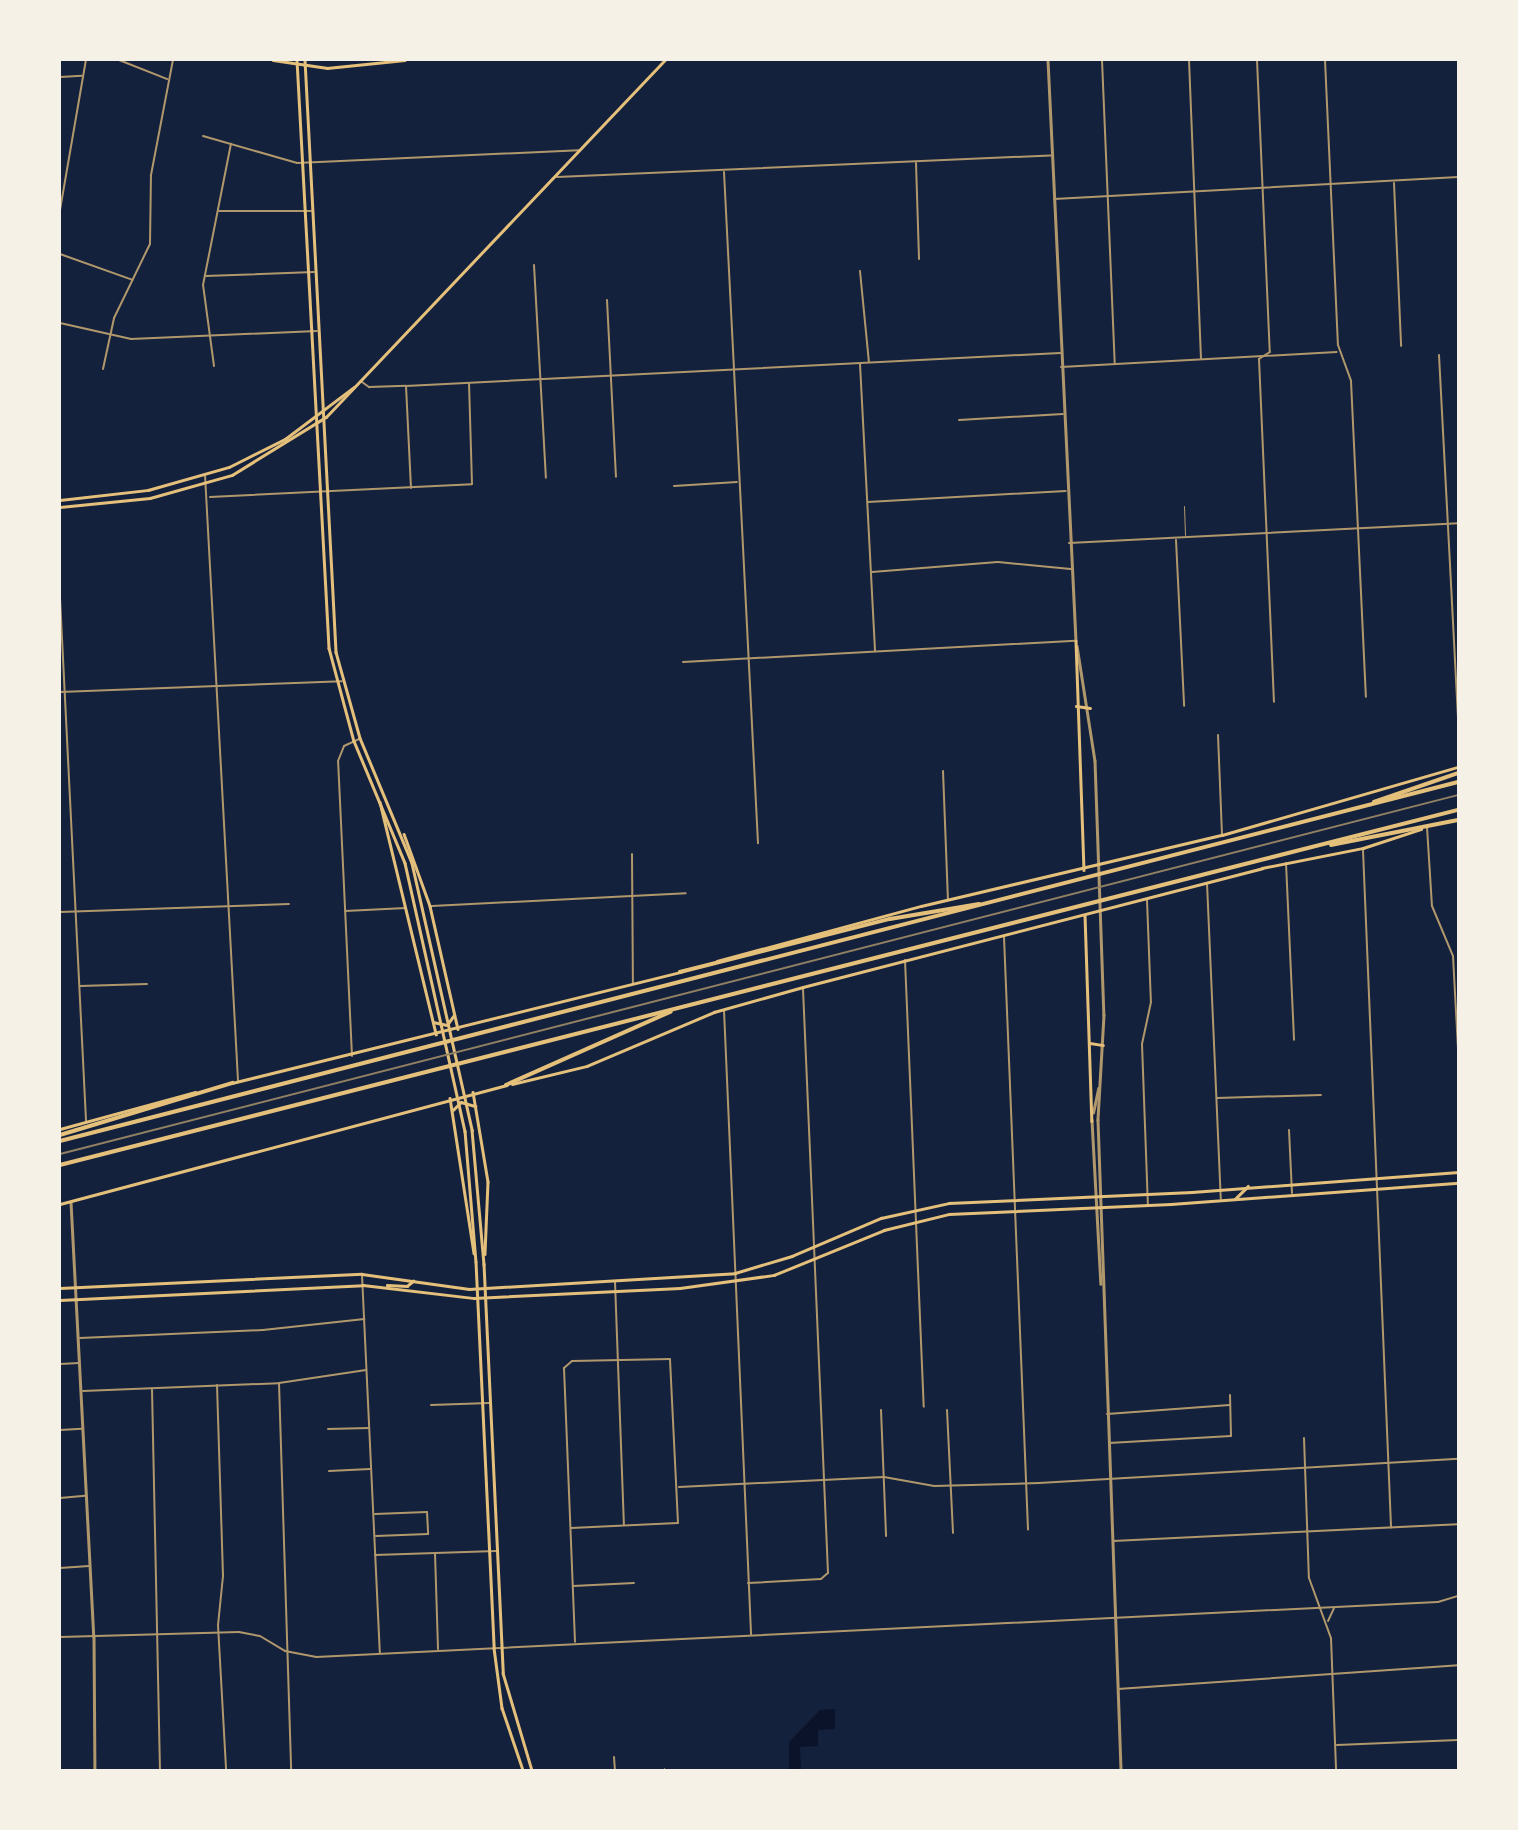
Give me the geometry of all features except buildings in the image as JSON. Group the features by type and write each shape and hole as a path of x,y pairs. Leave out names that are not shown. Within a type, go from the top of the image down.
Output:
{"highway":[{"path":"1357,808 1458,773"},
{"path":"60,1141 1458,782"},
{"path":"60,1165 1458,810"},
{"path":"1288,854 1458,820"},
{"path":"680,972 890,919 1009,899"},
{"path":"506,1085 681,1007"},
{"path":"60,1135 232,1083"}],"main road":[{"path":"273,60 298,62 305,66 362,67 405,60"},
{"path":"305,60 332,619 342,681 360,738 399,824 430,906 458,1029"},
{"path":"659,60 660,65"},
{"path":"60,507 137,500 206,482 261,460 323,420 666,60"},
{"path":"298,62 326,620 335,681 354,741 405,863 461,1110 471,1174 478,1288 494,1648 502,1707 523,1770"},
{"path":"60,500 148,490 205,475 257,454 316,417 357,386"},
{"path":"257,454 261,460"},
{"path":"322,548 330,549"},
{"path":"326,620 332,619"},
{"path":"1076,641 1076,706 1084,870"},
{"path":"1076,706 1090,708"},
{"path":"60,1129 232,1083 352,1056 634,985 948,901 1222,835 1458,767"},
{"path":"376,789 436,1035"},
{"path":"60,1205 450,1098 587,1066 724,1010 803,987 1286,863 1363,848 1458,820"},
{"path":"399,824 442,993 468,1109 478,1173 502,1648 510,1706 532,1770"},
{"path":"1085,915 1092,1121"},
{"path":"433,1022 447,1025 455,1013"},
{"path":"1090,1043 1103,1045"},
{"path":"473,1092 488,1183 484,1264"},
{"path":"450,1098 476,1261"},
{"path":"453,1111 461,1102 475,1106"},
{"path":"60,1289 362,1274 485,1288 735,1273 813,1248 916,1208 1458,1171"},
{"path":"380,1285 486,1298 736,1283 814,1259 916,1220 1015,1210 1148,1206 1292,1193 1458,1183"},
{"path":"1236,1199 1249,1186"},
{"path":"298,1277 299,1288"},
{"path":"233,1280 234,1291"},
{"path":"60,1300 363,1284 407,1286 414,1281"},
{"path":"154,1284 154,1295"},
{"path":"549,1284 550,1295"},
{"path":"481,1355 488,1355"},
{"path":"486,1482 493,1482"},
{"path":"502,1707 510,1706"},
{"path":"516,1750 524,1750"}],"street":[{"path":"60,210 86,60"},
{"path":"119,60 168,79"},
{"path":"103,369 109,335 150,244 151,175 173,60"},
{"path":"1048,60 1069,543 1076,641 1090,708 1098,828 1103,1045 1092,1121 1094,1207 1102,1287"},
{"path":"1102,60 1115,364"},
{"path":"1189,60 1201,359"},
{"path":"1257,60 1270,352 1259,359 1274,702"},
{"path":"1325,60 1339,352 1351,381 1366,697"},
{"path":"60,77 83,76"},
{"path":"202,136 303,163 580,150"},
{"path":"214,366 212,335 203,304 205,276 231,144"},
{"path":"556,176 724,172 1052,155"},
{"path":"916,162 919,259"},
{"path":"724,172 758,843"},
{"path":"1054,199 1458,177"},
{"path":"1394,181 1401,346"},
{"path":"218,211 313,211"},
{"path":"60,254 134,281"},
{"path":"534,265 545,478"},
{"path":"860,271 869,363"},
{"path":"205,276 315,272"},
{"path":"607,300 616,477"},
{"path":"60,323 131,339 318,331"},
{"path":"1061,367 1339,352"},
{"path":"361,382 369,387 406,386 1060,353"},
{"path":"1439,355 1458,718"},
{"path":"860,363 875,652"},
{"path":"209,497 469,486 475,479 469,383"},
{"path":"406,386 411,489"},
{"path":"960,420 1063,414"},
{"path":"205,475 209,497 238,1082"},
{"path":"674,486 738,482"},
{"path":"867,502 1066,491"},
{"path":"1069,543 1458,523"},
{"path":"1176,538 1184,706"},
{"path":"871,572 998,562 1071,569"},
{"path":"60,598 86,1122"},
{"path":"683,662 1076,641"},
{"path":"60,692 342,681"},
{"path":"1218,735 1222,835"},
{"path":"352,1056 338,761 342,749 360,738"},
{"path":"943,772 948,901"},
{"path":"1427,827 1432,906 1453,956 1458,1048"},
{"path":"1363,848 1391,1527"},
{"path":"632,853 634,985"},
{"path":"1286,863 1294,1041"},
{"path":"1207,883 1221,1200"},
{"path":"430,906 686,893"},
{"path":"1147,899 1151,1002 1142,1044 1148,1206"},
{"path":"60,912 289,904"},
{"path":"345,911 407,908"},
{"path":"1004,935 1028,1530"},
{"path":"905,959 924,1407"},
{"path":"79,986 147,984"},
{"path":"748,1583 827,1577 803,987"},
{"path":"724,1010 751,1635"},
{"path":"1099,1086 1102,1287 1121,1770"},
{"path":"1217,1098 1321,1095"},
{"path":"1289,1130 1292,1193"},
{"path":"71,1202 94,1636 95,1770"},
{"path":"362,1274 380,1653"},
{"path":"615,1281 624,1526"},
{"path":"79,1338 263,1330 365,1319"},
{"path":"571,1528 678,1523 679,1487 671,1360 618,1359 566,1364 571,1528 575,1643"},
{"path":"60,1364 80,1363"},
{"path":"81,1391 279,1383 367,1370"},
{"path":"279,1383 285,1651 291,1770"},
{"path":"217,1385 223,1576 219,1632 226,1770"},
{"path":"152,1389 158,1585 154,1633 160,1770"},
{"path":"1108,1443 1229,1437 1230,1395"},
{"path":"431,1405 489,1403"},
{"path":"1107,1414 1231,1405"},
{"path":"881,1410 886,1536"},
{"path":"947,1410 953,1533"},
{"path":"328,1429 370,1428"},
{"path":"60,1430 83,1429"},
{"path":"1304,1438 1309,1578 1328,1622 1336,1770"},
{"path":"679,1487 884,1477 950,1485 1110,1480 1458,1459"},
{"path":"329,1471 372,1469"},
{"path":"60,1498 86,1496"},
{"path":"374,1514 427,1511 428,1523 428,1534 374,1536"},
{"path":"1112,1541 1458,1524"},
{"path":"375,1555 497,1551"},
{"path":"435,1553 438,1650"},
{"path":"60,1568 90,1566"},
{"path":"573,1586 635,1583"},
{"path":"60,1637 251,1633 285,1651 316,1657 1438,1602 1458,1596"},
{"path":"1328,1622 1336,1607"},
{"path":"1118,1689 1333,1677 1458,1665"},
{"path":"1335,1745 1458,1740"},
{"path":"614,1757 615,1770"}],"lane":[{"path":"1184,506 1185,538"}],"water":[{"path":"835,1709 835,1729 818,1730 818,1746 800,1747 801,1770 789,1770 789,1742 820,1710"}],"railway":[{"path":"60,1154 1458,795"}]}
